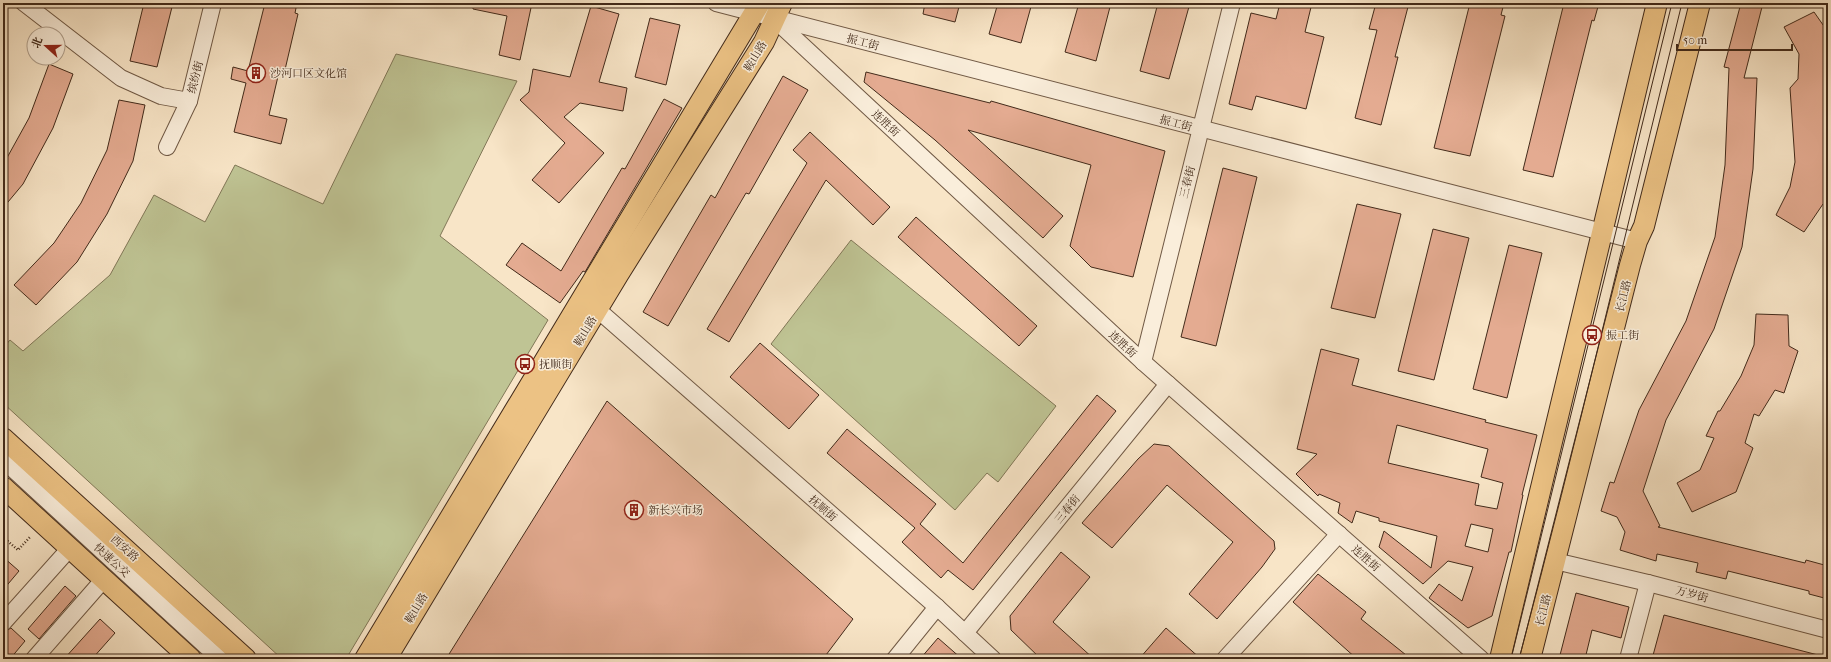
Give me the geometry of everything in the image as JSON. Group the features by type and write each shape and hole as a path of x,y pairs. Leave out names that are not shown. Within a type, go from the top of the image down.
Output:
{"main road":[{"path":"1500,659 1657,3"},
{"name":"长江路","path":"1530,659 1637,241 1644,226 1700,3"},
{"name":"鞍山路","path":"365,659 758,8"},
{"name":"鞍山路","path":"386,659 598,310 764,42 778,11"},
{"name":"西安路","path":"3,438 246,659"},
{"path":"3,487 191,659"}],"street":[{"path":"24,3 121,78 161,96 189,101"},
{"name":"缤纷街","path":"167,147 189,101 213,3"},
{"name":"振工街","path":"716,3 778,11 1200,130 1637,241"},
{"name":"三春街","path":"1143,362 1232,3"},
{"name":"连胜街","path":"778,11 1143,362 1481,659"},
{"name":"抚顺街","path":"598,310 936,607 993,659"},
{"name":"三春街","path":"965,633 1168,384"},
{"name":"快速公交","path":"3,460 220,659"},
{"path":"1225,659 1339,534"},
{"path":"3,623 70,548"},
{"name":"万岁街","path":"1555,561 1648,583 1828,630"},
{"path":"34,659 104,579"},
{"path":"1628,659 1648,583"},
{"path":"895,659 936,607"}],"path":[{"path":"3,537 10,543"}],"green space":[{"path":"396,54 517,81 440,236 548,320 346,659 282,659 3,403 3,348 10,340 23,351 110,275 154,195 205,222 235,165 323,204"},
{"path":"851,240 1056,406 998,482 987,473 955,510 771,344"}],"building":[{"path":"144,3 173,3 157,67 130,61"},
{"name":"沙河口区文化馆","path":"265,3 297,3 295,13 298,14 284,74 279,72 269,115 287,119 281,144 234,132 246,83 231,79 233,67 248,71"},
{"path":"473,3 532,3 520,60 499,55 507,16 473,9"},
{"path":"925,3 960,3 955,22 923,14"},
{"path":"998,3 1032,3 1021,43 989,34"},
{"path":"1079,3 1111,3 1096,61 1065,52"},
{"path":"1158,3 1190,3 1169,79 1140,71"},
{"path":"1280,3 1312,3 1305,32 1324,37 1306,109 1256,96 1252,110 1229,104 1251,13 1276,19"},
{"path":"1376,3 1409,3 1395,57 1398,57 1381,125 1355,118 1377,30 1369,29"},
{"path":"1470,3 1504,3 1501,15 1505,16 1470,156 1434,148"},
{"path":"1564,3 1599,3 1594,21 1592,20 1553,177 1523,170"},
{"path":"1741,3 1763,3 1744,78 1757,78 1753,169 1742,247 1714,329 1666,420 1643,491 1660,526 1658,527 1805,563 1806,560 1828,566 1828,599 1809,594 1809,591 1728,571 1726,579 1696,572 1698,563 1657,554 1656,561 1620,550 1625,532 1617,517 1601,511 1610,482 1614,483 1639,410 1686,321 1715,237 1725,165 1729,68 1724,67"},
{"path":"591,6 619,14 599,82 627,88 623,111 580,103 564,117 604,153 559,203 532,180 565,143 520,100 529,92 533,69 570,77"},
{"path":"1814,12 1828,32 1826,126 1828,204 1823,204 1804,232 1776,215 1790,187 1795,162 1790,88 1798,79 1799,54 1784,27"},
{"path":"650,18 680,25 666,85 635,77"},
{"path":"48,66 54,66 73,74 53,128 23,184 3,208 3,165 29,118"},
{"path":"866,72 990,103 991,101 1165,151 1133,277 1091,267 1070,246 1091,165 968,130 1063,216 1043,238 935,140 864,82"},
{"path":"783,76 808,90 749,194 746,193 668,326 643,312 711,195 715,198"},
{"path":"664,99 682,108 585,272 583,271 560,303 506,265 522,243 561,271 622,168 625,169"},
{"path":"119,100 145,105 133,161 107,214 77,262 36,305 14,285 54,243 81,203 107,150"},
{"path":"810,132 890,207 873,225 826,180 729,342 707,329 807,163 793,150"},
{"path":"1223,168 1257,177 1216,346 1181,337"},
{"path":"1357,204 1401,214 1375,318 1331,308"},
{"path":"916,217 1037,326 1019,346 898,237"},
{"path":"1433,229 1469,238 1434,380 1398,371"},
{"path":"1509,245 1542,253 1507,398 1473,389"},
{"path":"1756,314 1788,315 1789,346 1798,351 1784,393 1775,390 1759,416 1754,414 1745,443 1753,448 1736,492 1692,512 1677,483 1700,470 1714,438 1706,436 1718,411 1720,411 1741,376 1754,345"},
{"path":"760,343 819,395 789,429 730,377"},
{"path":"1321,349 1359,359 1352,385 1537,435 1522,495 1511,552 1509,552 1492,616 1468,628 1429,598 1439,584 1462,601 1473,567 1448,561 1423,584 1379,547 1384,531 1431,568 1437,536 1379,521 1379,518 1356,511 1352,523 1338,513 1340,503 1319,494 1318,496 1296,474 1317,454 1297,449","holes":["1397,425 1488,449 1481,477 1503,483 1497,509 1475,505 1479,484 1388,463","1471,524 1493,529 1488,552 1465,546"]},
{"path":"1097,395 1116,411 973,590 948,570 941,578 902,542 915,528 827,453 847,429 936,504 920,524 963,563"},
{"name":"新长兴市场","path":"607,401 853,619 823,659 446,659"},
{"path":"1154,444 1169,446 1274,541 1275,549 1262,567 1217,619 1189,594 1233,542 1167,485 1112,548 1082,523 1138,459"},
{"path":"1061,552 1090,577 1053,622 1094,659 1041,659 1011,630 1010,616"},
{"path":"3,557 19,571 3,590"},
{"path":"1318,574 1366,612 1361,619 1411,659 1357,659 1293,602"},
{"path":"65,586 76,596 39,639 28,629"},
{"path":"1576,593 1629,607 1621,638 1592,630 1585,659 1559,659"},
{"path":"1664,615 1818,655 1817,659 1652,659"},
{"path":"100,619 115,633 92,659 64,659"},
{"path":"11,628 25,641 10,659 3,659 3,632"},
{"path":"1166,628 1201,659 1139,659"},
{"path":"938,638 962,659 920,659"}],"tram line":[{"path":"1511,659 1672,3"},
{"path":"1519,659 1582,413 1682,3"}],"place":[{"name":"沙河口区文化馆","path":"256,73"},
{"name":"振工街","path":"1592,335"},
{"name":"抚顺街","path":"525,364"},
{"name":"新长兴市场","path":"634,510"}]}
